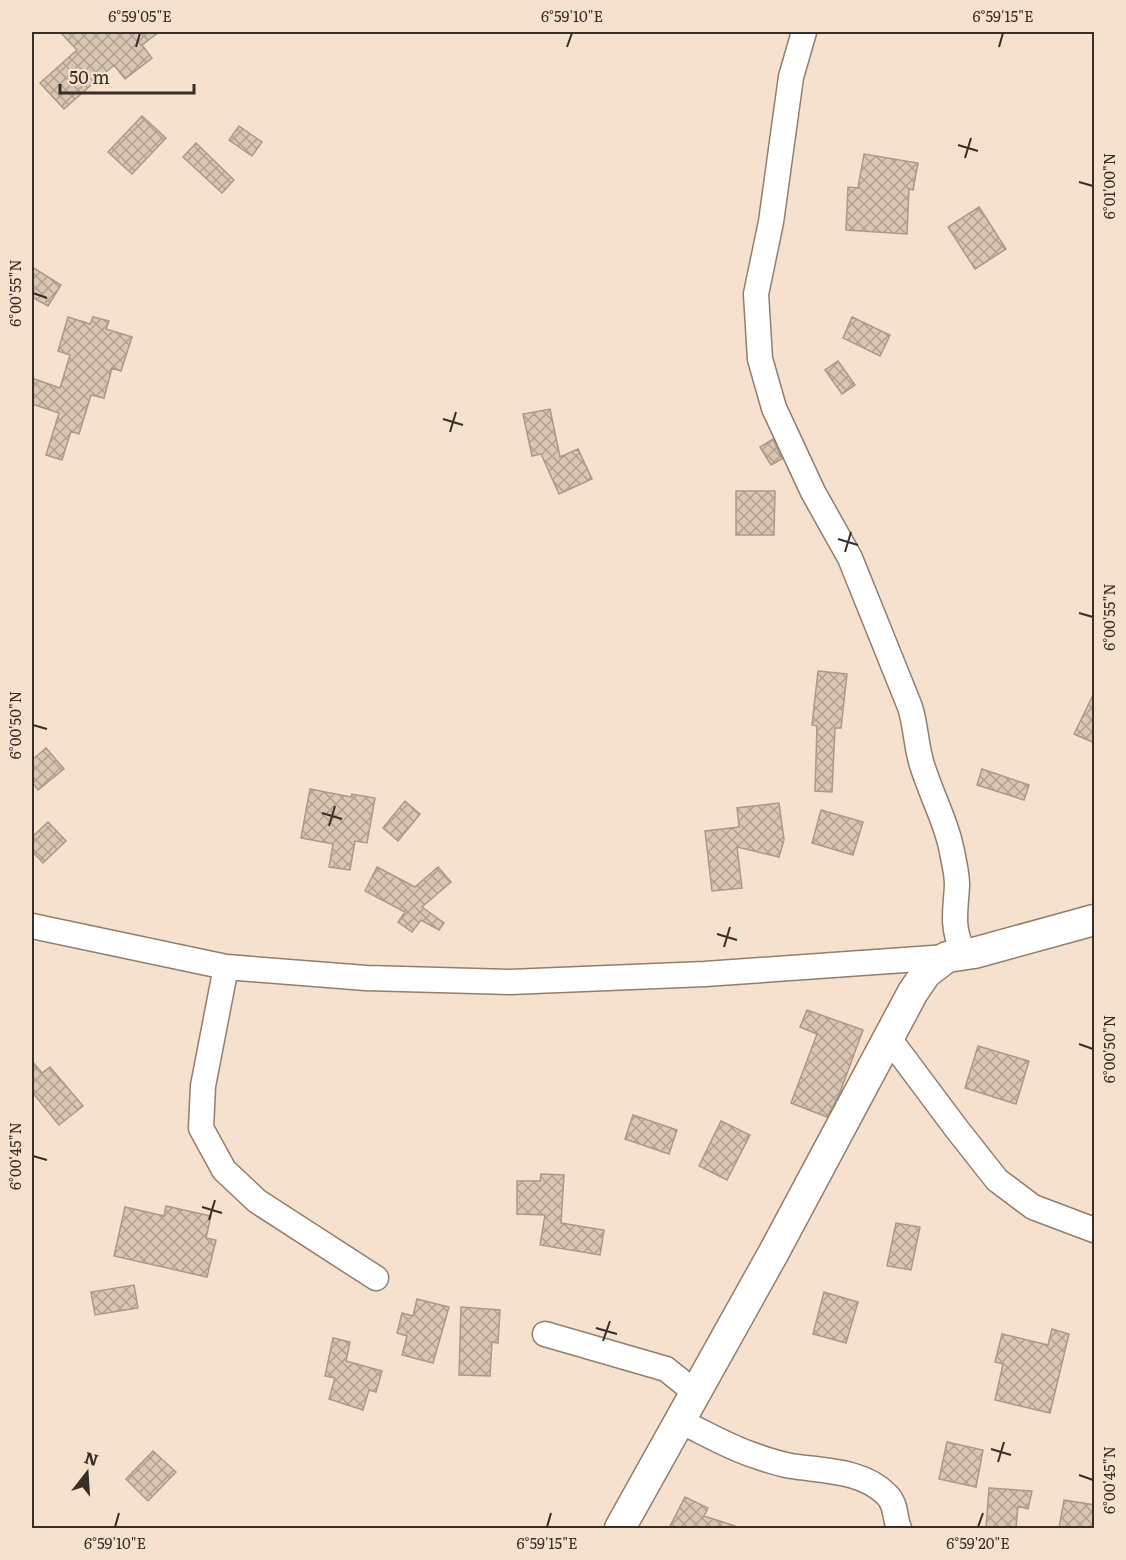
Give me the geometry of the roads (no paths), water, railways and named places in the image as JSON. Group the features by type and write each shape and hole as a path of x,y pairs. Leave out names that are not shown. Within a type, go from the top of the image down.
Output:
{"main road":[{"path":"620,1528 774,1252 888,1036 926,973 961,955 1095,920"}],"street":[{"path":"32,926 226,967 366,978 510,982 705,974 961,955 962,948 956,936 954,910 957,882 953,854 943,816 922,765 916,726 910,707 850,558 813,492 774,408 760,359 756,294 771,222 791,77 804,32"},
{"path":"226,967 203,1086 201,1128 224,1170 257,1201 376,1278"},
{"path":"888,1036 997,1180 1033,1207 1095,1230"},
{"path":"545,1334 666,1369 696,1393"},
{"path":"680,1421 753,1456 868,1480 888,1495 896,1509 899,1528"}]}
